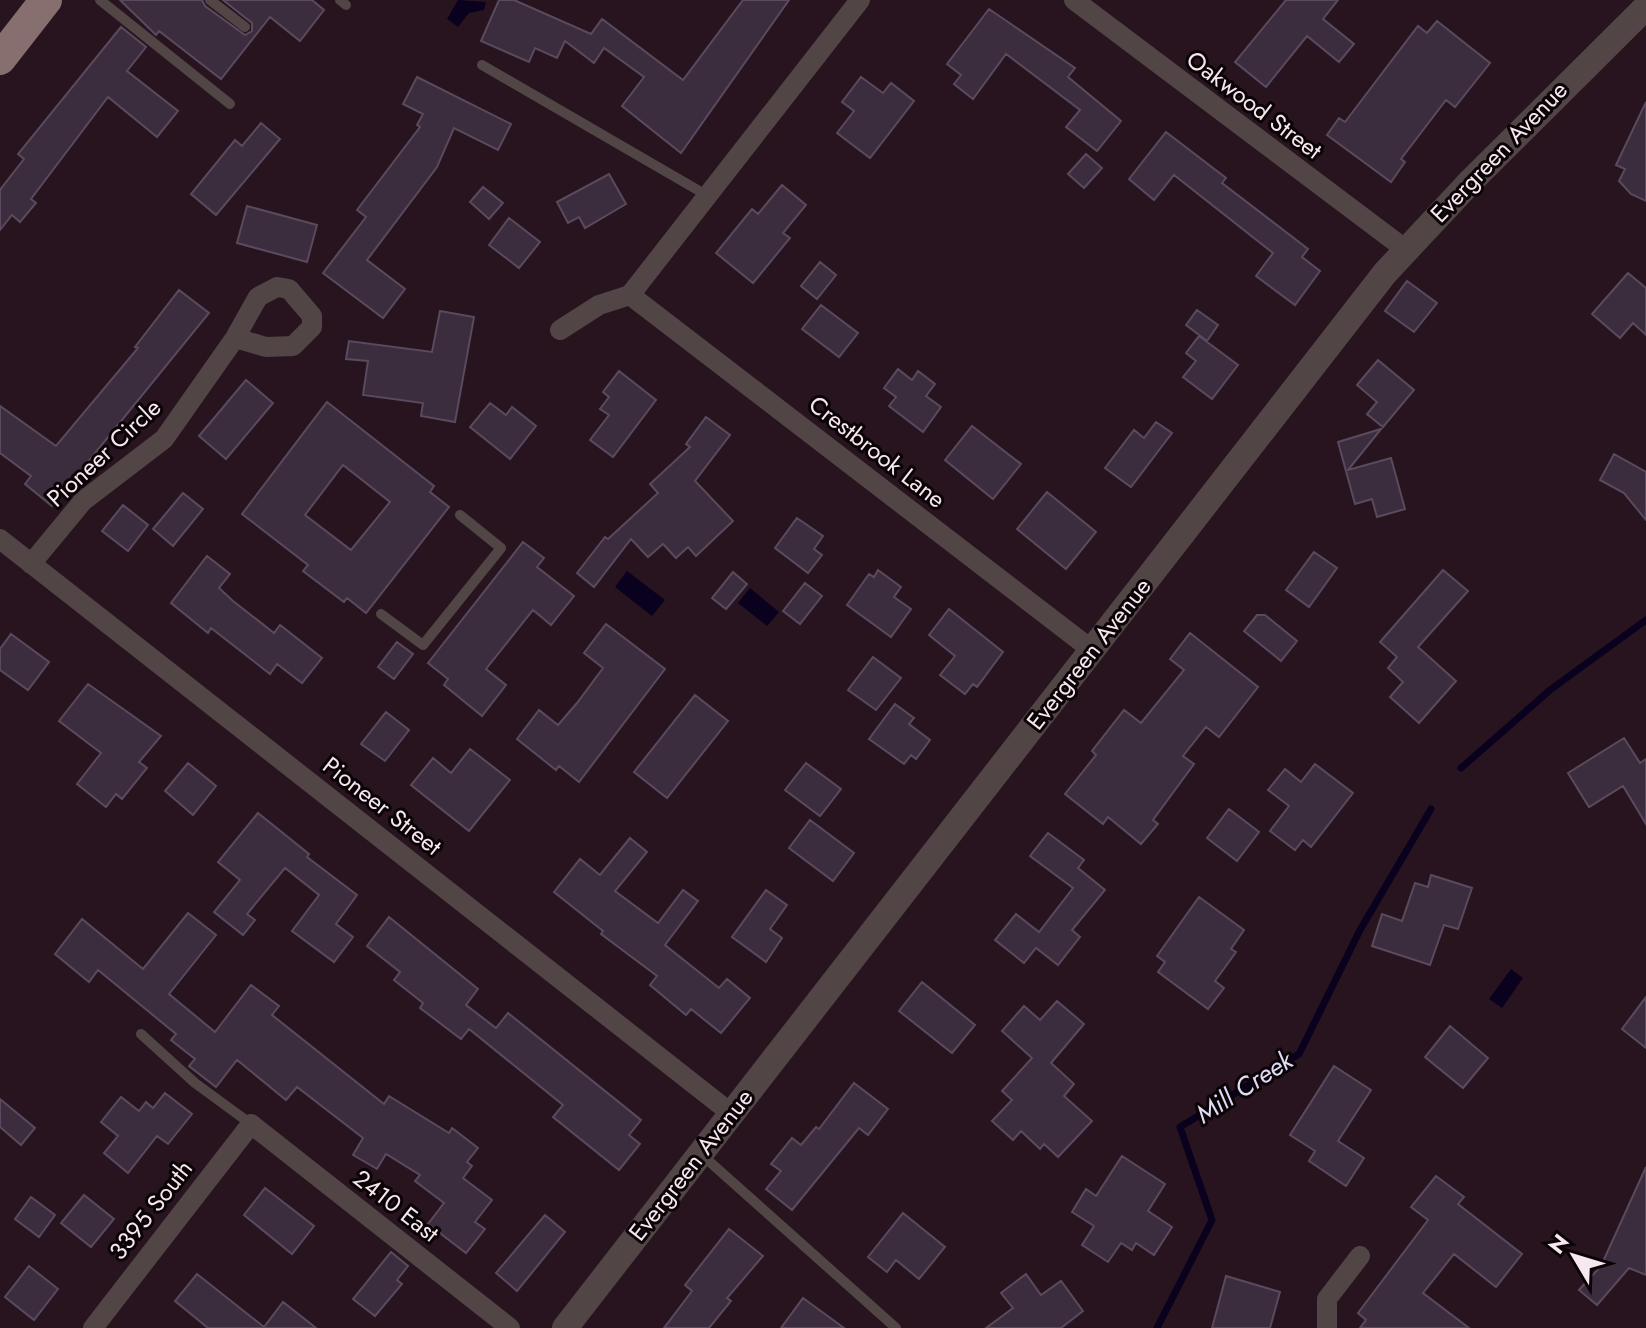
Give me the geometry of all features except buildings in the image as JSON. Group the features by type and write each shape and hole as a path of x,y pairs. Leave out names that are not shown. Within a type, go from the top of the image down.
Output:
{"main road":[{"path":"0,59 46,0"}],"street":[{"path":"560,330 599,305 630,295 860,0"},
{"name":"Oakwood Street","path":"1074,0 1405,249"},
{"name":"Evergreen Avenue","path":"565,1328 1405,249 1646,7"},
{"name":"Crestbrook Lane","path":"630,295 1092,650"},
{"name":"Pioneer Circle","path":"31,564 83,501 164,439 235,338"},
{"name":"Pioneer Street","path":"0,539 732,1114"},
{"name":"3395 South","path":"93,1328 251,1124"},
{"name":"2410 East","path":"251,1124 510,1328"},
{"path":"1327,1328 1327,1299 1360,1256"}],"lane":[{"path":"100,0 230,104"},
{"path":"210,0 245,27"},
{"path":"482,65 708,196"},
{"path":"381,614 423,645 501,548 460,515"},
{"path":"141,1034 195,1083 251,1124"},
{"path":"700,1153 896,1328"}],"shaded area":[{"path":"458,0 486,2 484,10 469,13 458,27 447,19"},
{"path":"627,571 665,600 652,616 615,587"},
{"path":"750,588 779,612 767,626 738,603"},
{"path":"1511,969 1523,978 1502,1008 1489,999"}],"waterway":[{"name":"Mill Creek","path":"1461,768 1550,690 1646,620"},
{"name":"Mill Creek","path":"1157,1328 1212,1220 1180,1127 1299,1054 1360,930 1431,809"}]}
